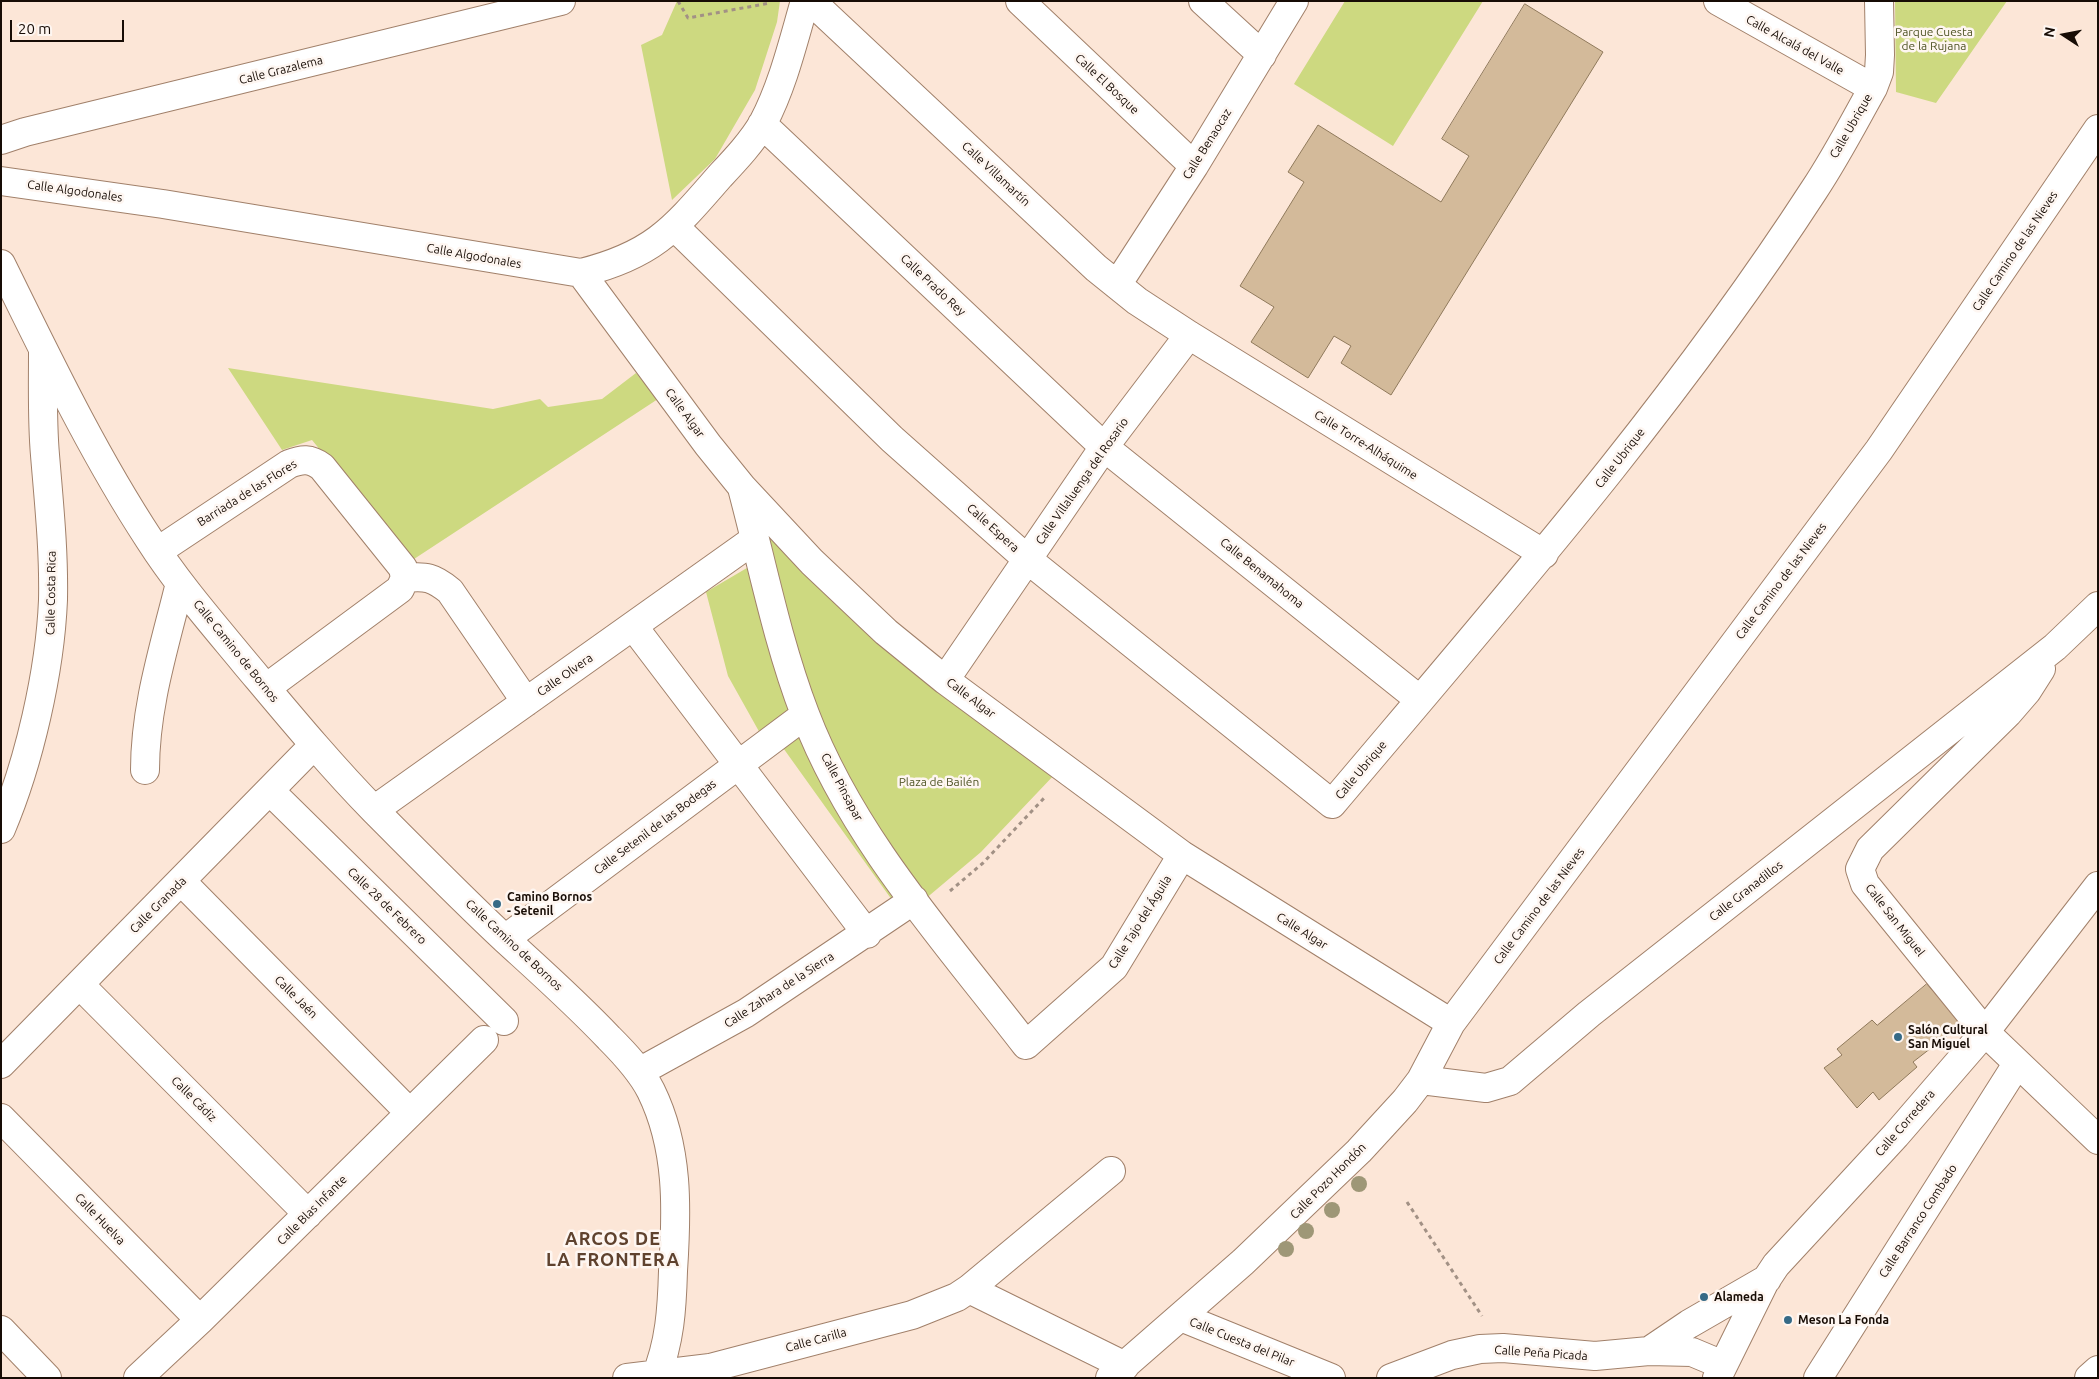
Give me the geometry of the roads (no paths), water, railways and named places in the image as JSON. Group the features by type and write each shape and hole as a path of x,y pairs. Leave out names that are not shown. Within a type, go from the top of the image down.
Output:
{"street":[{"name":"Calle Grazalema","path":"1,140 25,132 561,1"},
{"name":"Calle Algodonales","path":"1,181 163,204 581,273 609,266 635,255 675,227 736,159 762,124 780,84 805,1"},
{"name":"Calle Villamartín","path":"811,1 1117,285 1189,335"},
{"name":"Calle El Bosque","path":"1020,1 1194,166"},
{"path":"1204,1 1262,55"},
{"name":"Calle Benaocaz","path":"1117,285 1194,166 1294,1"},
{"name":"Calle Alcalá del Valle","path":"1718,1 1873,88"},
{"name":"Calle Ubrique","path":"1332,804 1544,554 1659,409 1732,311 1815,188 1873,88 1879,72 1879,1"},
{"name":"Calle Prado Rey","path":"762,124 1104,447"},
{"name":"Calle Camino de las Nieves","path":"1451,1024 1879,450 2098,129"},
{"name":"Calle Espera","path":"675,227 892,439 1027,559 1332,804"},
{"name":"Calle Camino de Bornos","path":"1,264 43,350 122,497 180,583 314,745 374,810 505,939 585,1012 639,1072 651,1091 668,1138 674,1168 676,1194 672,1296 666,1342 656,1376"},
{"name":"Calle Algar","path":"581,273 708,445 742,487 849,598 886,632 945,680 1182,855 1451,1024"},
{"name":"Calle Torre-Alháquime","path":"1189,335 1544,554"},
{"name":"Calle Villaluenga del Rosario","path":"945,680 1104,447 1189,335"},
{"name":"Calle Costa Rica","path":"1,829 20,776 41,691 50,640 53,560 42,410 43,350"},
{"name":"Calle Benamahoma","path":"1104,447 1420,700"},
{"name":"Barriada de las Flores","path":"158,551 289,464 301,459 313,460 322,467 404,568 405,578"},
{"name":"Calle Pinsapar","path":"742,487 784,651 805,715 833,775 868,835 919,907 1026,1045"},
{"name":"Calle Olvera","path":"374,810 756,539"},
{"path":"266,688 400,589 405,578 422,577 437,580 450,590 526,702"},
{"name":"Calle Camino de Bornos","path":"146,770 146,728 150,704 180,583"},
{"path":"2055,647 2096,611"},
{"path":"634,626 866,934"},
{"name":"Calle San Miguel","path":"2055,647 2022,696 1870,849 1860,869 1865,884 1985,1032 2098,1140"},
{"name":"Calle Granadillos","path":"1421,1080 1486,1088 1510,1081 1589,1014 2055,647"},
{"name":"Calle Setenil de las Bodegas","path":"505,939 805,715"},
{"name":"Calle Granada","path":"1,1064 182,882 314,745"},
{"name":"Calle 28 de Febrero","path":"270,791 504,1020"},
{"name":"Calle Tajo del Águila","path":"1026,1045 1114,967 1182,855"},
{"name":"Calle Jaén","path":"182,882 410,1113"},
{"name":"Calle Corredera","path":"1720,1372 1776,1265 1896,1135 1985,1032 2098,886"},
{"name":"Calle Zahara de la Sierra","path":"639,1072 746,1013 866,934 919,907"},
{"name":"Calle Cádiz","path":"80,985 308,1214"},
{"name":"Calle Pozo Hondón","path":"1118,1372 1332,1180 1405,1101 1421,1080 1451,1024"},
{"name":"Calle Blas Infante","path":"138,1378 200,1320 484,1040"},
{"name":"Calle Barranco Combado","path":"1818,1378 2017,1064"},
{"name":"Calle Huelva","path":"1,1118 200,1320"},
{"name":"Calle Carilla","path":"627,1378 710,1368 912,1315 950,1300 969,1289 1111,1171"},
{"path":"1649,1351 1689,1324 1768,1278"},
{"path":"969,1289 1118,1372"},
{"name":"Calle Cuesta del Pilar","path":"1181,1317 1331,1378"},
{"path":"1,1330 47,1378"},
{"name":"Calle Peña Picada","path":"1391,1378 1452,1356 1503,1348 1569,1355 1620,1354 1649,1351 1692,1352 1720,1372"},
{"path":"1586,1378 1620,1354"},
{"path":"2089,1378 2098,1370"}],"place":[{"name":"Camino Bornos - Setenil","path":"497,904"},
{"name":"Salón Cultural San Miguel","path":"1898,1037"},
{"name":"Alameda","path":"1704,1297"},
{"name":"Meson La Fonda","path":"1788,1320"}],"district":[{"name":"ARCOS DE LA FRONTERA","path":"613,1249"}],"park label":[{"name":"Parque Cuesta de la Rujana","path":"1934,39"},
{"name":"Plaza de Bailén","path":"939,782"}]}
